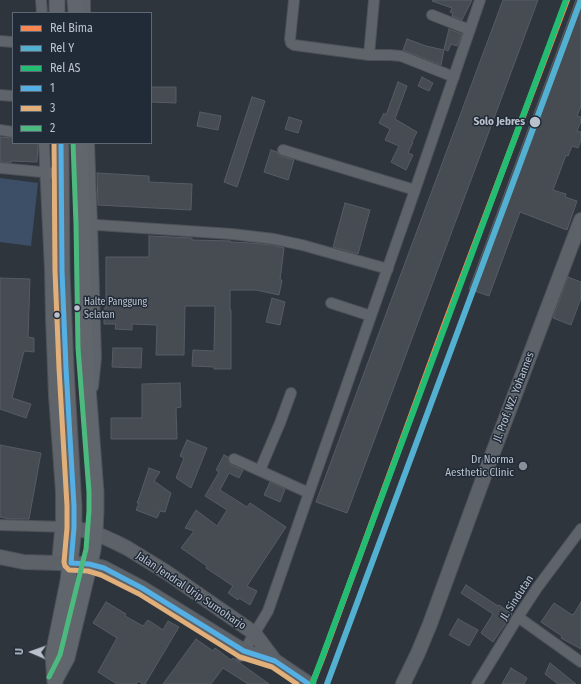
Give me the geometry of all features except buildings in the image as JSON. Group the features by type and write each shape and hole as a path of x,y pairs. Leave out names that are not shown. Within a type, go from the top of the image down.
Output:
{"main road":[{"path":"57,0 57,12"},
{"path":"75,0 76,12"},
{"path":"55,682 53,655 68,581 64,563 67,527 74,506 64,450 66,368 62,271 60,144"},
{"path":"55,682 67,658 95,533 96,492 84,348 88,224 80,144"},
{"name":"Jl. Prof. WZ. Yohannes","path":"403,684 430,624 581,220"},
{"path":"64,450 92,450"},
{"name":"Jalan Jendral Urip Sumoharjo","path":"67,527 95,533 115,542 166,572 254,633 275,661 306,683"},
{"name":"Jalan Jendral Urip Sumoharjo","path":"0,556 24,562 89,564 104,568 142,588 201,625 242,654 275,661"},
{"path":"201,625 214,605"}],"street":[{"path":"41,0 42,12"},
{"path":"85,0 85,12"},
{"path":"294,0 290,39 294,45 369,55 401,56 454,77"},
{"path":"369,55 374,0"},
{"path":"242,654 268,611 372,316 480,0"},
{"path":"432,16 470,30"},
{"path":"0,41 12,42"},
{"path":"0,95 12,96"},
{"path":"0,130 12,132"},
{"path":"44,144 54,396 64,450"},
{"path":"89,144 88,224 232,234 274,239 302,245 388,269"},
{"path":"283,150 415,190"},
{"path":"0,168 61,174"},
{"path":"331,303 372,316"},
{"path":"260,470 291,393"},
{"path":"234,460 260,470 309,493"},
{"path":"0,525 67,527"},
{"name":"Jl. Sindutan","path":"477,684 518,617 552,567 581,529"},
{"path":"518,617 581,662"}],"water":[{"path":"0,178 38,183 31,246 0,242"}],"rail line":[{"name":"AS","path":"313,682 566,0"},
{"name":"Bima","path":"312,684 445,323 567,0"},
{"name":"Y","path":"327,684 580,2"}],"transit line":[{"name":"3","path":"54,144 55,271 67,506 65,566 69,570 88,571 101,575 139,594 240,657 272,667 297,684"},
{"name":"1","path":"61,144 62,271 74,506 71,563 89,564 104,568 142,588 244,651 275,661 309,684"},
{"name":"2","path":"49,677 60,655 86,549 89,511 89,492 78,348 73,144"}],"place":[{"name":"Solo Jebres","path":"535,122"},
{"name":"Halte Panggung Selatan","path":"77,308"},
{"name":"Dr Norma Aesthetic Clinic","path":"523,466"}]}
